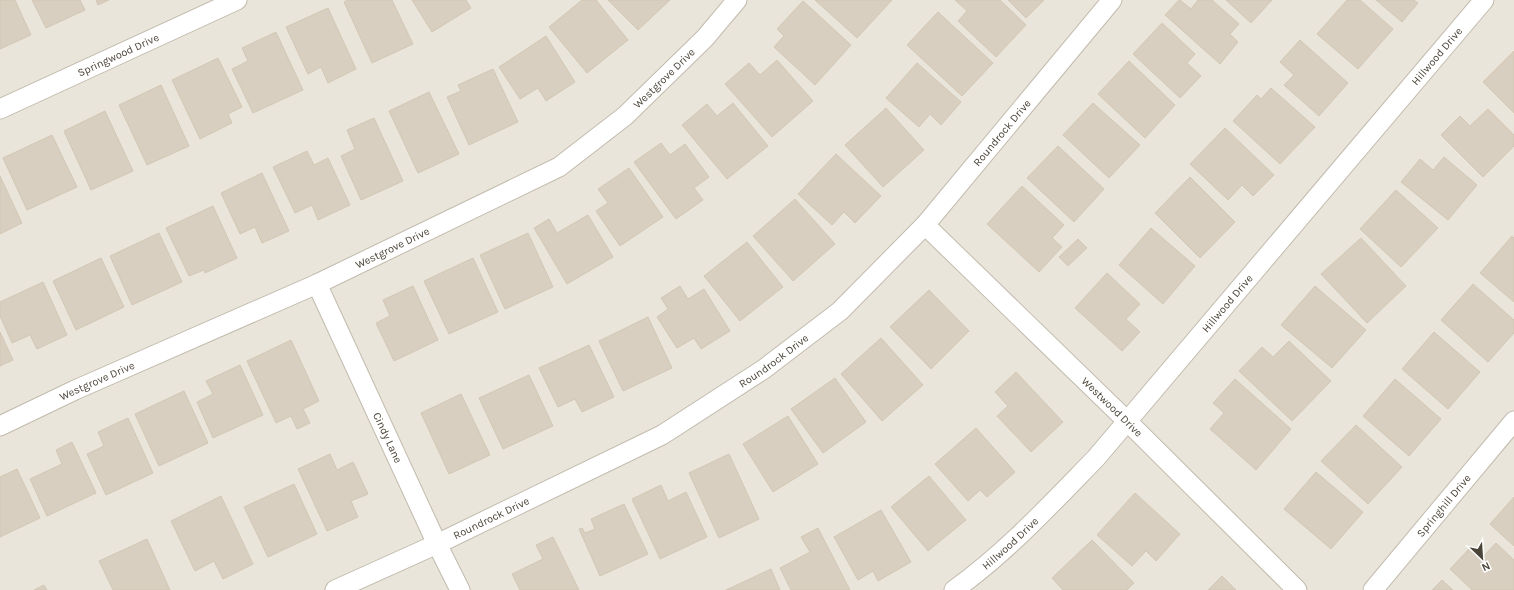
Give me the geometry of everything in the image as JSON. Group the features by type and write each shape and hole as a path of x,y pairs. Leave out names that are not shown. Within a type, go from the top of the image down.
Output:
{"street":[{"name":"Springwood Drive","path":"0,109 237,0"},
{"name":"Westgrove Drive","path":"0,426 83,387 317,284 559,167 625,116 704,38 737,0"},
{"name":"Roundrock Drive","path":"335,590 436,544 662,435 764,370 840,311 925,225 1112,0"},
{"name":"Hillwood Drive","path":"954,590 988,563 1040,515 1096,458 1126,420 1484,0"},
{"name":"Westwood Drive","path":"925,225 1126,420 1297,590"},
{"name":"Cindy Lane","path":"317,284 436,544 460,590"},
{"name":"Springhill Drive","path":"1373,590 1514,421"}],"shaded area":[{"path":"0,0 1514,0 1514,590 0,590"}],"building":[{"path":"0,0 15,0 31,35 0,49"},
{"path":"32,0 80,0 85,10 46,28"},
{"path":"96,0 109,0 98,5"},
{"path":"348,0 392,0 413,44 372,63 344,2"},
{"path":"412,0 466,0 471,8 432,32"},
{"path":"582,0 596,0 628,40 587,73 549,27"},
{"path":"608,0 670,0 638,30"},
{"path":"815,0 892,0 857,38"},
{"path":"955,0 1000,0 1026,25 996,57 958,21 967,11"},
{"path":"1008,0 1044,0 1026,18"},
{"path":"1179,0 1191,9 1198,0 1212,0 1239,24 1230,34 1238,42 1220,64 1165,15"},
{"path":"1226,0 1272,0 1251,23"},
{"path":"1347,0 1360,0 1393,29 1358,69 1317,34"},
{"path":"1376,0 1414,0 1418,3 1402,22"},
{"path":"803,1 851,45 815,85 774,47 784,36 777,29"},
{"path":"328,8 356,69 328,83 321,67 308,74 286,27"},
{"path":"938,12 993,63 962,96 907,45"},
{"path":"1162,23 1195,54 1187,63 1201,76 1180,98 1133,54"},
{"path":"276,32 303,90 253,113 232,69 248,61 242,48"},
{"path":"546,36 575,82 546,101 538,88 520,99 499,67"},
{"path":"1300,40 1348,83 1319,116 1284,85 1294,75 1280,62"},
{"path":"1514,51 1514,113 1483,82"},
{"path":"218,58 242,107 228,114 232,123 200,139 172,80"},
{"path":"777,60 813,101 772,137 725,84 749,63 760,75"},
{"path":"1129,61 1175,105 1145,138 1098,94"},
{"path":"917,63 961,102 941,125 930,114 919,127 886,98"},
{"path":"493,69 518,122 469,145 447,97 461,91 458,85"},
{"path":"161,85 189,146 147,165 119,105"},
{"path":"1271,88 1315,127 1280,164 1233,121 1257,95 1261,99"},
{"path":"429,92 459,154 418,173 389,111"},
{"path":"733,103 768,146 727,179 682,125 707,104 717,116"},
{"path":"1093,103 1140,145 1109,178 1063,135"},
{"path":"886,108 924,150 883,187 845,145"},
{"path":"1488,109 1514,135 1514,146 1483,177 1441,135 1460,116 1470,126"},
{"path":"105,111 133,171 91,190 64,131"},
{"path":"374,118 403,181 361,200 341,156 355,149 347,130"},
{"path":"1225,128 1274,175 1253,196 1242,185 1228,200 1190,164"},
{"path":"52,135 77,187 27,210 3,158"},
{"path":"661,143 670,155 685,144 709,177 694,188 703,200 676,219 634,162"},
{"path":"1058,146 1104,189 1074,222 1027,178"},
{"path":"307,151 314,165 328,158 350,205 318,220 312,205 295,213 273,167"},
{"path":"836,154 881,196 855,223 844,212 832,225 798,194"},
{"path":"1444,157 1477,185 1448,220 1401,182 1420,159 1433,170"},
{"path":"629,168 663,217 620,246 596,211 608,203 598,189"},
{"path":"262,173 289,231 262,243 255,227 240,234 221,193"},
{"path":"0,176 22,223 0,234"},
{"path":"1190,177 1235,222 1200,258 1155,213"},
{"path":"1022,186 1064,225 1052,238 1062,247 1039,272 987,224"},
{"path":"1396,190 1438,228 1401,267 1360,229"},
{"path":"795,199 835,244 793,281 753,236"},
{"path":"213,206 237,258 205,273 204,270 189,276 166,228"},
{"path":"588,215 613,257 567,284 534,228 549,219 557,233"},
{"path":"1151,228 1195,266 1163,304 1119,265"},
{"path":"159,233 182,282 132,305 110,256"},
{"path":"528,233 553,287 505,309 480,255"},
{"path":"1512,236 1514,238 1514,302 1480,273"},
{"path":"1361,238 1406,286 1367,323 1321,274"},
{"path":"1078,239 1087,248 1068,266 1059,257"},
{"path":"747,242 783,287 740,321 704,276"},
{"path":"101,258 124,307 76,330 53,281"},
{"path":"473,258 498,312 449,334 424,281"},
{"path":"1107,273 1140,304 1126,319 1140,332 1122,351 1075,308"},
{"path":"43,282 67,335 37,349 30,335 12,343 0,316 0,302"},
{"path":"1473,284 1514,320 1514,333 1488,362 1441,320"},
{"path":"413,286 438,340 394,361 376,323 390,316 383,300"},
{"path":"680,286 688,299 704,289 730,331 701,349 694,338 677,348 657,317 668,309 661,298"},
{"path":"1315,286 1366,330 1332,368 1281,325"},
{"path":"929,290 969,331 931,369 890,327"},
{"path":"648,317 672,368 623,391 599,341"},
{"path":"0,332 13,360 0,366"},
{"path":"1434,332 1480,372 1448,409 1402,369"},
{"path":"881,338 923,385 882,421 841,374"},
{"path":"291,340 319,401 303,409 310,423 297,429 291,416 276,423 247,361"},
{"path":"1289,341 1331,381 1292,421 1239,371 1262,347 1273,357"},
{"path":"589,345 614,397 582,412 575,399 558,407 539,368"},
{"path":"240,365 263,415 213,438 197,402 213,394 206,381"},
{"path":"1016,372 1063,422 1031,452 997,416 1008,406 995,392"},
{"path":"529,375 553,426 503,449 479,398"},
{"path":"835,378 866,422 823,453 791,409"},
{"path":"1235,379 1291,429 1256,470 1210,429 1224,413 1213,403"},
{"path":"1395,379 1441,419 1409,456 1363,416"},
{"path":"184,391 208,443 159,466 135,414"},
{"path":"461,394 490,455 449,474 421,413"},
{"path":"788,416 818,464 773,492 743,444"},
{"path":"128,418 153,473 106,495 87,454 104,446 98,432"},
{"path":"1356,425 1402,467 1368,504 1321,461"},
{"path":"976,428 1015,472 987,497 980,490 968,501 935,464"},
{"path":"72,442 96,493 47,516 30,479 62,464 56,450"},
{"path":"330,454 337,470 353,462 368,494 351,501 358,517 327,531 298,469"},
{"path":"729,454 759,519 719,538 689,473"},
{"path":"17,469 40,518 0,537 0,477"},
{"path":"1316,472 1363,512 1331,549 1284,509"},
{"path":"929,476 966,520 928,551 891,507"},
{"path":"294,484 317,534 268,557 244,507"},
{"path":"661,485 668,501 686,492 707,537 660,559 632,499"},
{"path":"1135,493 1180,534 1156,561 1146,551 1132,566 1097,535"},
{"path":"221,496 253,564 223,579 214,561 195,571 171,521"},
{"path":"1514,497 1514,546 1490,524"},
{"path":"624,504 648,554 600,576 579,529 582,528 585,533 595,529 591,519"},
{"path":"881,510 911,562 878,581 873,571 858,580 834,537"},
{"path":"818,528 850,590 791,590 780,568 810,552 801,537"},
{"path":"553,537 579,590 520,590 512,574 543,559 536,545"},
{"path":"147,539 170,590 113,590 99,561"},
{"path":"1092,540 1134,583 1127,590 1063,590 1052,578"},
{"path":"1496,543 1514,560 1514,590 1472,590 1450,569 1470,548 1481,559"},
{"path":"771,569 780,590 726,590"},
{"path":"1222,576 1236,590 1208,590"},
{"path":"1442,580 1453,590 1432,590"},
{"path":"44,585 47,590 34,590"}]}
